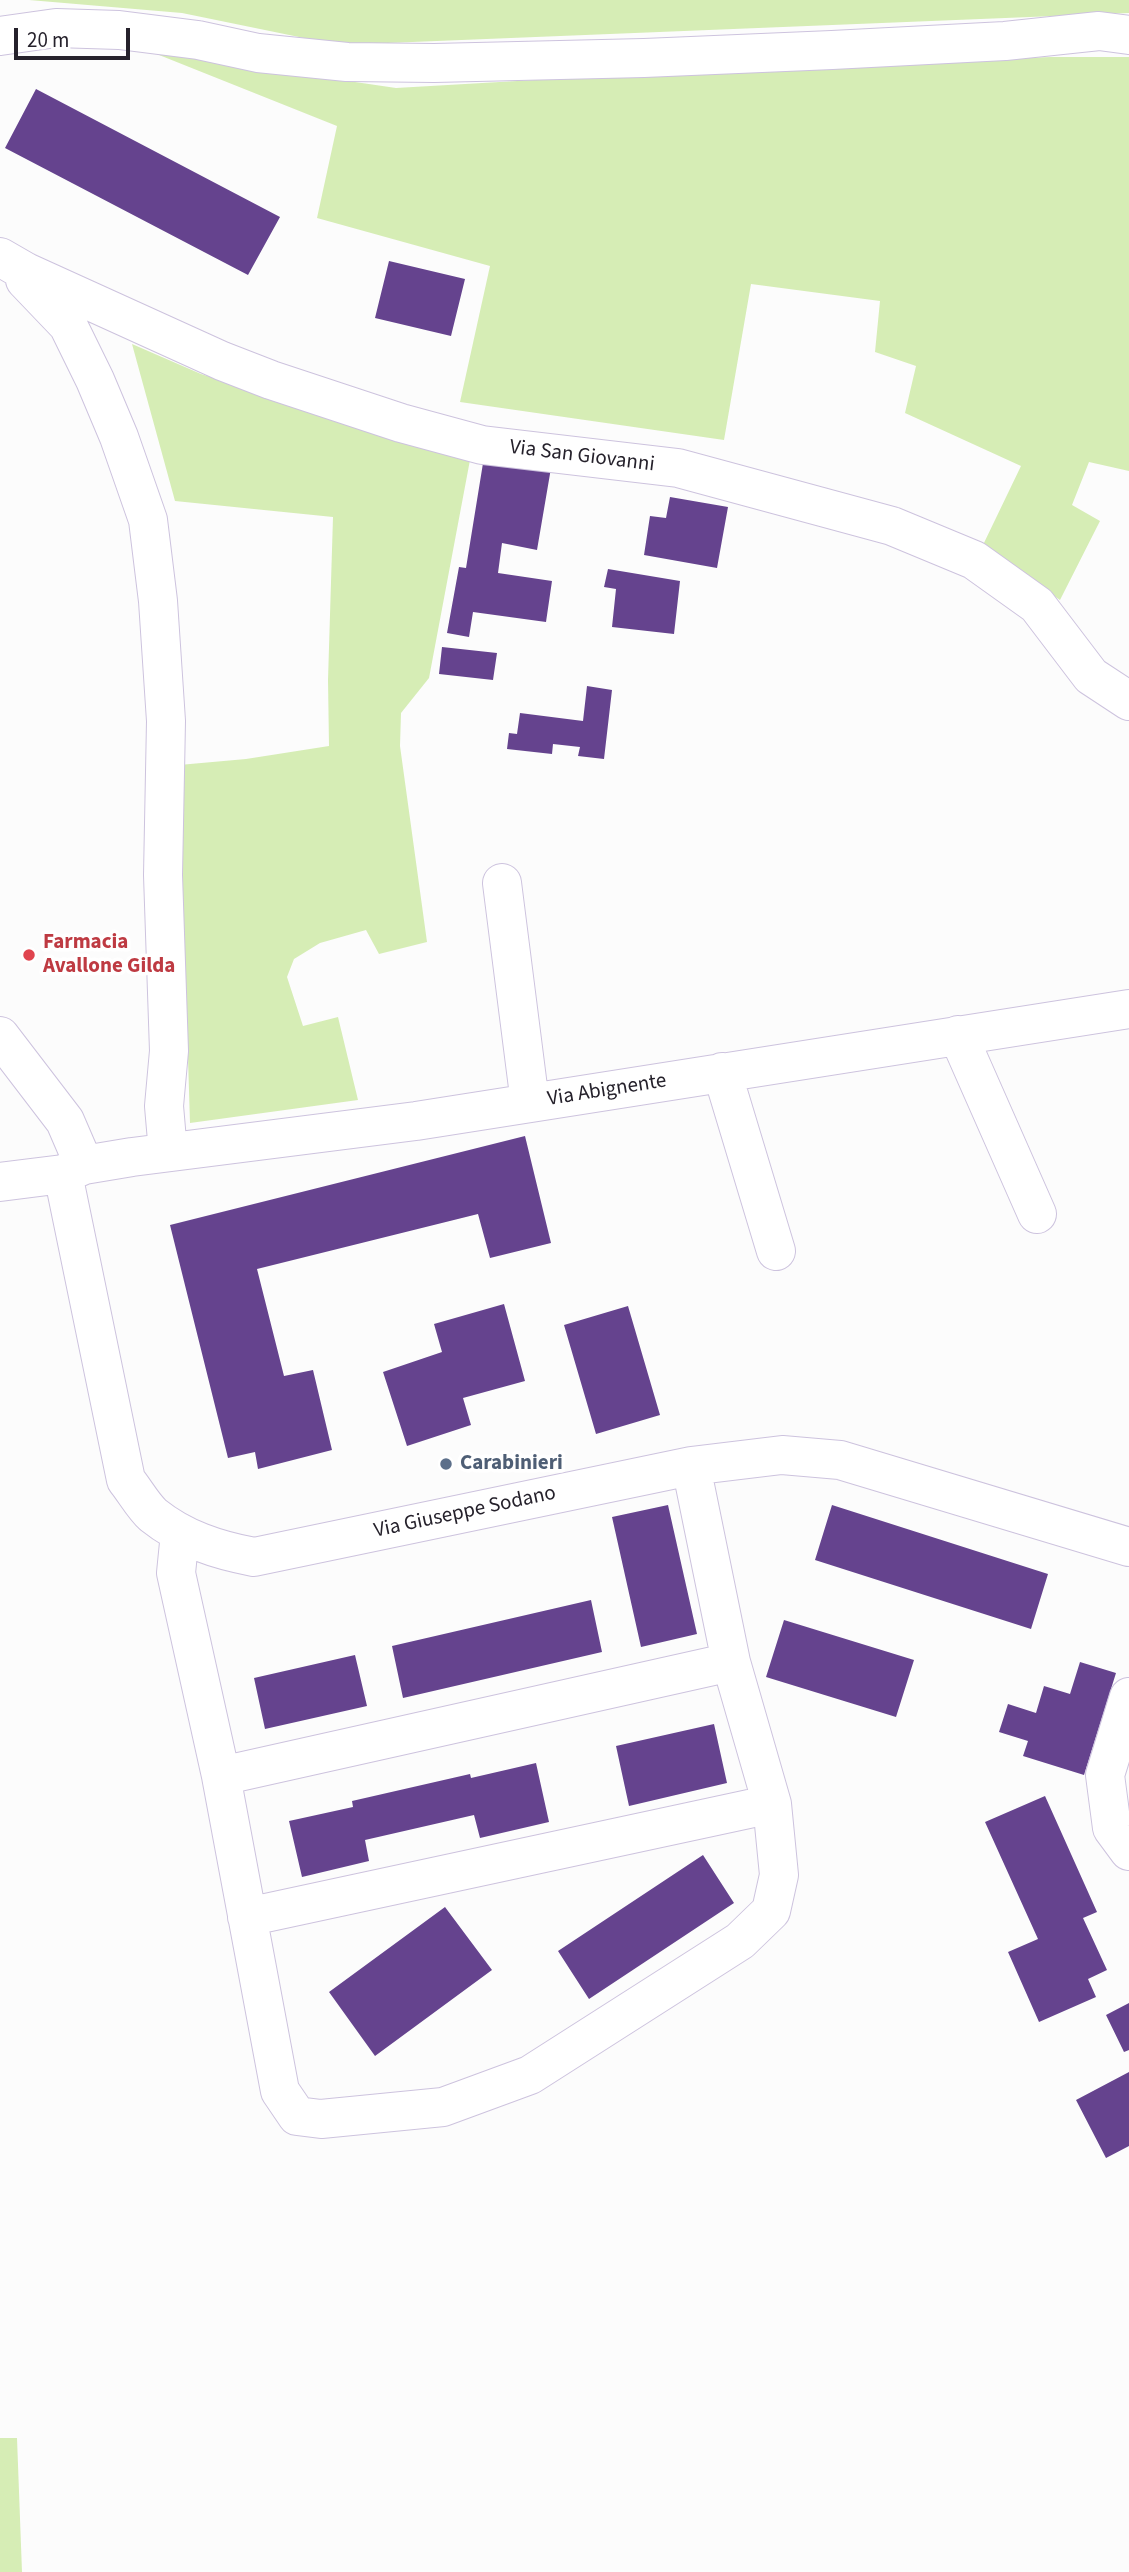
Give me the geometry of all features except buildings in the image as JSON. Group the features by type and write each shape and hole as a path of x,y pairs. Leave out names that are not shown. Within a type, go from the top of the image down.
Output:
{"street":[{"path":"0,36 56,28 119,30 198,40 270,54 347,62 434,63 832,50 1005,41 1099,31 1129,35"},
{"path":"3,259 68,324 120,437 148,520 158,601 166,721 163,875 169,1051 164,1106 168,1152"},
{"name":"Via San Giovanni","path":"3,259 26,272 222,360 271,380 401,423 482,444 678,468 892,526 974,560 1037,605 1091,676 1129,701"},
{"path":"502,883 530,1103"},
{"name":"Via Abignente","path":"0,1182 168,1152 416,1121 1129,1009"},
{"path":"958,1035 1037,1214"},
{"name":"Via Giuseppe Sodano","path":"0,1036 65,1121 126,1480 151,1513 180,1533 217,1550 254,1557 691,1466 782,1454 840,1460 1129,1547"},
{"path":"722,1072 776,1251"},
{"path":"180,1533 176,1573 221,1776 280,2091 296,2116 321,2119 443,2107 530,2076 740,1941 771,1911 779,1875 772,1804 732,1662 691,1466"},
{"path":"221,1776 732,1662"},
{"path":"1129,1697 1105,1775 1112,1828 1129,1851"},
{"path":"247,1917 772,1804"}],"green space":[{"path":"29,0 1129,0 1129,13 338,45 182,13"},
{"path":"134,45 396,88 724,69 1051,57 1129,57 1129,471 1089,462 1072,505 1100,521 1060,600 982,547 1021,466 905,413 916,366 875,352 880,301 751,284 724,440 460,402 490,266 317,218 337,126"},
{"path":"132,344 201,374 470,460 429,678 401,713 400,746 427,942 379,954 366,930 320,943 294,959 287,977 303,1026 338,1017 358,1100 190,1123 179,765 246,759 329,746 328,680 333,517 175,501"},
{"path":"0,2438 17,2438 22,2572 0,2572"}],"place":[{"name":"Farmacia Avallone Gilda","path":"29,955"},
{"name":"Carabinieri","path":"446,1464"}]}
